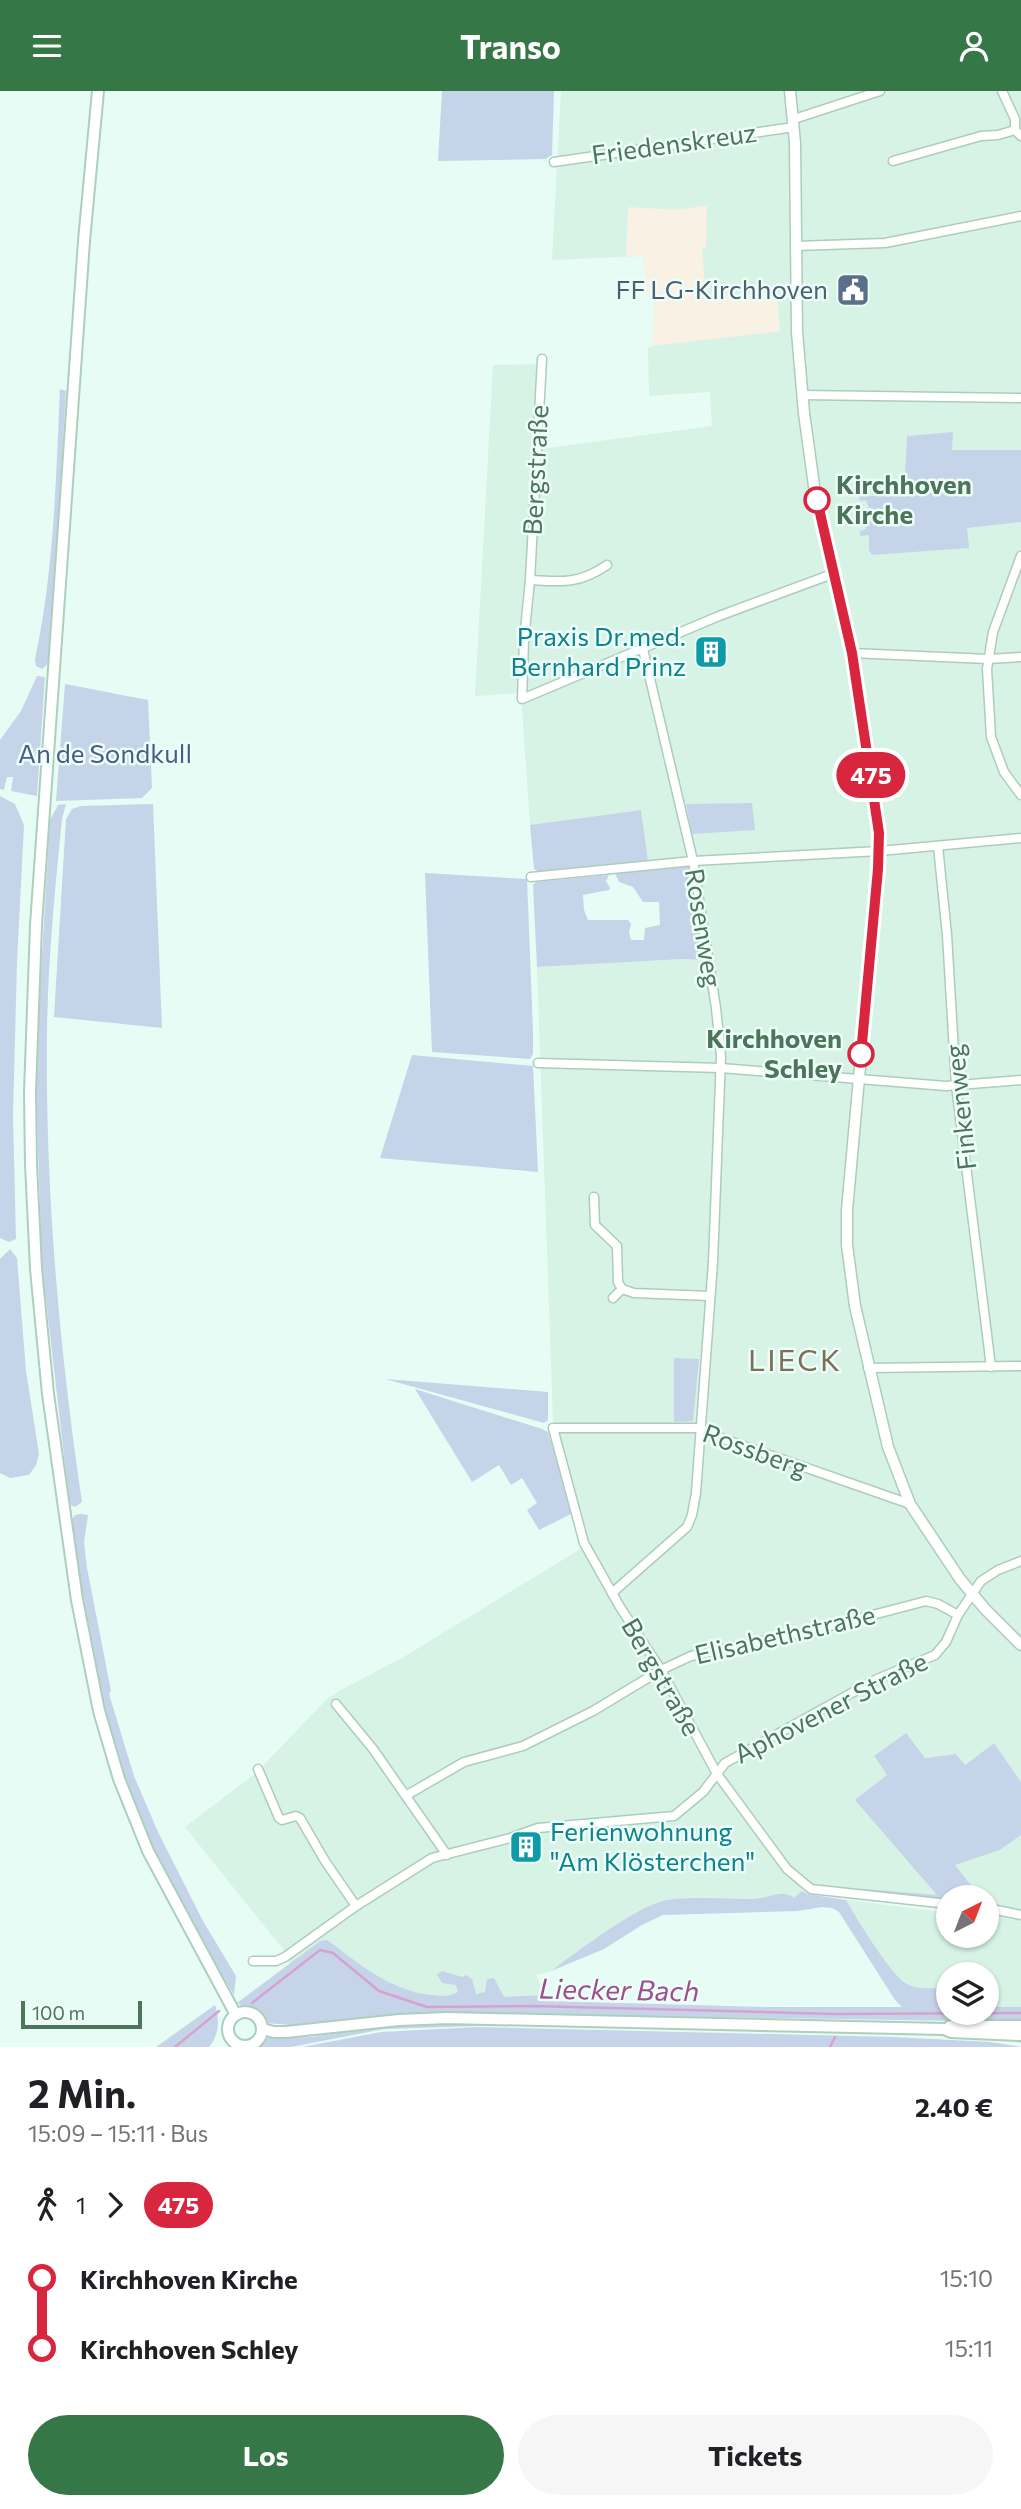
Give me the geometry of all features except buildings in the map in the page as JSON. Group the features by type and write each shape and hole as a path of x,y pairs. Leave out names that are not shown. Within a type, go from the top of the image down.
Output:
{"main road":[{"path":"98,91 83,241 32,1003 30,1164 36,1269 48,1394 77,1600 99,1711 115,1767 148,1851 236,2015"},
{"path":"250,2013 258,2019 262,2029 260,2038 248,2046 227,2043 229,2024 236,2015 250,2013"},
{"path":"262,2029 286,2032 399,2020 447,2018 944,2029 951,2032 1019,2034"}],"street":[{"path":"790,91 794,123 796,322 802,395 815,493 852,653 880,851 847,1210 847,1245 853,1296 888,1447 909,1504 972,1593 1021,1645"},
{"name":"Friedenskreuz","path":"554,162 794,123 880,91"},
{"path":"893,161 981,136 1018,133 1002,91"},
{"path":"795,246 885,243 1021,216"},
{"name":"Bergstraße","path":"542,359 522,699 643,649"},
{"path":"802,395 1021,398"},
{"path":"1021,556 993,632 988,659 991,737 1004,772 1021,795"},
{"path":"530,580 569,582 594,574 607,565"},
{"path":"643,649 747,604 835,573"},
{"name":"Rosenweg","path":"612,1593 687,1527 696,1493 710,1296 721,1068 716,1008 693,861 643,649"},
{"path":"852,653 988,659 1021,657"},
{"path":"531,877 693,861 880,851 1021,838"},
{"name":"Finkenweg","path":"938,846 947,935 956,1086 991,1367"},
{"path":"537,1063 721,1068 956,1086 1021,1080"},
{"path":"594,1197 595,1225 617,1246 618,1282 622,1289 634,1293 710,1296"},
{"path":"613,1299 622,1289"},
{"path":"868,1368 1021,1366"},
{"name":"Bergstraße","path":"553,1428 584,1543 661,1670 717,1775 786,1870 811,1889 936,1903"},
{"name":"Rossberg","path":"553,1428 700,1428 734,1443 909,1504"},
{"name":"Aphovener Straße","path":"253,1961 275,1961 285,1957 356,1906 432,1858 538,1828 674,1816 694,1800 725,1763 877,1679 935,1655 946,1643 958,1615 981,1581 998,1570 1021,1561"},
{"name":"Elisabethstraße","path":"407,1795 468,1760 523,1746 593,1711 661,1670 691,1656 823,1628 926,1601 958,1615"},
{"path":"336,1704 373,1749 447,1854"},
{"path":"258,1769 279,1818 300,1818 356,1906"},
{"path":"999,1910 1021,1915"}],"shaded area":[{"path":"561,91 1021,91 1021,1782 994,1743 964,1765 956,1754 925,1758 906,1733 874,1757 887,1775 936,1896 854,1888 806,1887 794,1899 681,1900 654,1904 595,1939 551,1971 536,1975 545,1995 535,2001 423,2001 290,1964 282,1948 185,1827 256,1773 326,1700 402,1658 587,1545 553,1420 537,967 705,960 695,855 648,861 641,810 530,825 521,693 475,696 493,365 545,364 540,449 712,426 710,392 649,396 648,348 652,346 655,296 648,295 643,256 552,260"},
{"path":"707,205 706,247 702,247 706,297 777,292 780,331 652,346 655,296 648,295 643,256 626,257 628,207 678,210"},
{"path":"1021,1835 1021,2009 999,2009 999,1962 936,1962 936,2009 915,2009 841,1899 936,1911 936,1948 999,1948 999,1885 970,1885 954,1865 1000,1850"}],"green space":[{"path":"442,91 554,91 552,155 545,159 438,161"},
{"path":"60,389 66,391 50,662 42,669 36,666 35,659 50,559"},
{"path":"953,432 952,450 1021,450 1021,522 967,528 969,548 872,555 869,550 869,535 860,536 860,531 866,529 865,524 873,520 875,515 866,500 860,501 857,485 862,484 864,496 904,496 907,436"},
{"path":"37,676 45,677 37,796 11,791 13,777 7,777 4,790 0,789 0,740 21,711"},
{"name":"An de Sondkull","path":"65,684 148,700 152,788 142,798 56,801"},
{"path":"0,796 15,804 24,825 13,1116 16,1239 9,1242 0,1238"},
{"path":"752,803 755,830 692,834 686,804"},
{"path":"66,804 62,819 50,951 47,1090 51,1208 60,1326 82,1502 75,1507 69,1499 42,1265 36,1079 50,820 58,805"},
{"path":"153,804 162,1028 54,1017 66,819 72,809 81,806"},
{"path":"641,810 648,861 540,873 534,869 530,825"},
{"path":"677,864 688,866 691,870 705,960 537,967 533,885 536,882 609,875 606,881 609,890 583,895 588,920 628,920 631,924 631,940 644,940 645,928 660,925 659,902 643,902 633,887 619,882 615,873"},
{"path":"425,873 527,879 533,1031 533,1054 530,1059 432,1052"},
{"path":"412,1055 533,1066 538,1172 380,1158"},
{"path":"10,1249 17,1258 26,1371 39,1454 29,1475 10,1478 0,1473 0,1259"},
{"path":"674,1358 699,1359 693,1421 674,1422"},
{"path":"385,1379 548,1392 548,1420 544,1423"},
{"path":"415,1389 548,1432 573,1513 539,1530 527,1510 537,1503 522,1478 511,1485 499,1465 472,1482"},
{"path":"75,1515 88,1515 84,1542 87,1568 111,1691 109,1694 134,1776 158,1832 203,1921 236,1976 234,1995 155,1853 111,1735 93,1664 70,1522"},
{"path":"906,1733 925,1758 956,1754 965,1765 994,1743 1021,1782 1021,1835 1000,1850 955,1865 971,1885 936,1885 936,1894 855,1800 887,1775 874,1756"},
{"path":"854,1888 936,1895 936,1901 897,1896"},
{"path":"802,1891 846,1900 874,1945 900,1979 916,1987 936,1988 936,2021 458,2013 381,2017 304,2026 265,2023 258,2014 237,2003 320,1941 327,1940 389,1982 432,1995 442,1996 458,1992 456,1985 442,1983 437,1974 442,1971 462,1977 466,1975 472,1979 476,1994 485,1992 487,1979 494,1978 504,1997 545,1995 550,2001 763,2007 902,2007 839,1912 832,1908 663,1915 604,1949 551,1971 608,1930 640,1911 667,1900 759,1899 780,1894 794,1898"},
{"path":"215,2005 218,2027 209,2047 156,2047"},
{"path":"999,2007 1021,2007 1021,2022 999,2022"},
{"path":"448,2022 949,2033 1021,2040 1021,2043 1003,2039 932,2035 509,2025 384,2029 291,2047 257,2047 266,2038 311,2037 386,2026"},
{"path":"478,2027 893,2037 991,2042 1021,2047 302,2047 381,2032"}],"waterway":[{"name":"Liecker Bach","path":"252,2003 320,1950 333,1953 379,1991 427,2007 533,2006 835,2014 1021,2013"},
{"name":"Liecker Bach","path":"175,2047 219,2011"},
{"path":"830,2047 835,2037"}],"bus line":[{"name":"475","path":"817,500 852,653 879,833 880,851 861,1054"}],"place":[{"name":"FF LG-Kirchhoven","path":"853,290"},
{"name":"Kirchhoven Kirche","path":"817,500"},
{"name":"Praxis Dr.med. Bernhard Prinz","path":"711,652"},
{"name":"Kirchhoven Schley","path":"861,1054"},
{"name":"Ferienwohnung \"Am Klösterchen\"","path":"526,1847"}],"district":[{"name":"LIECK","path":"795,1361"}]}
